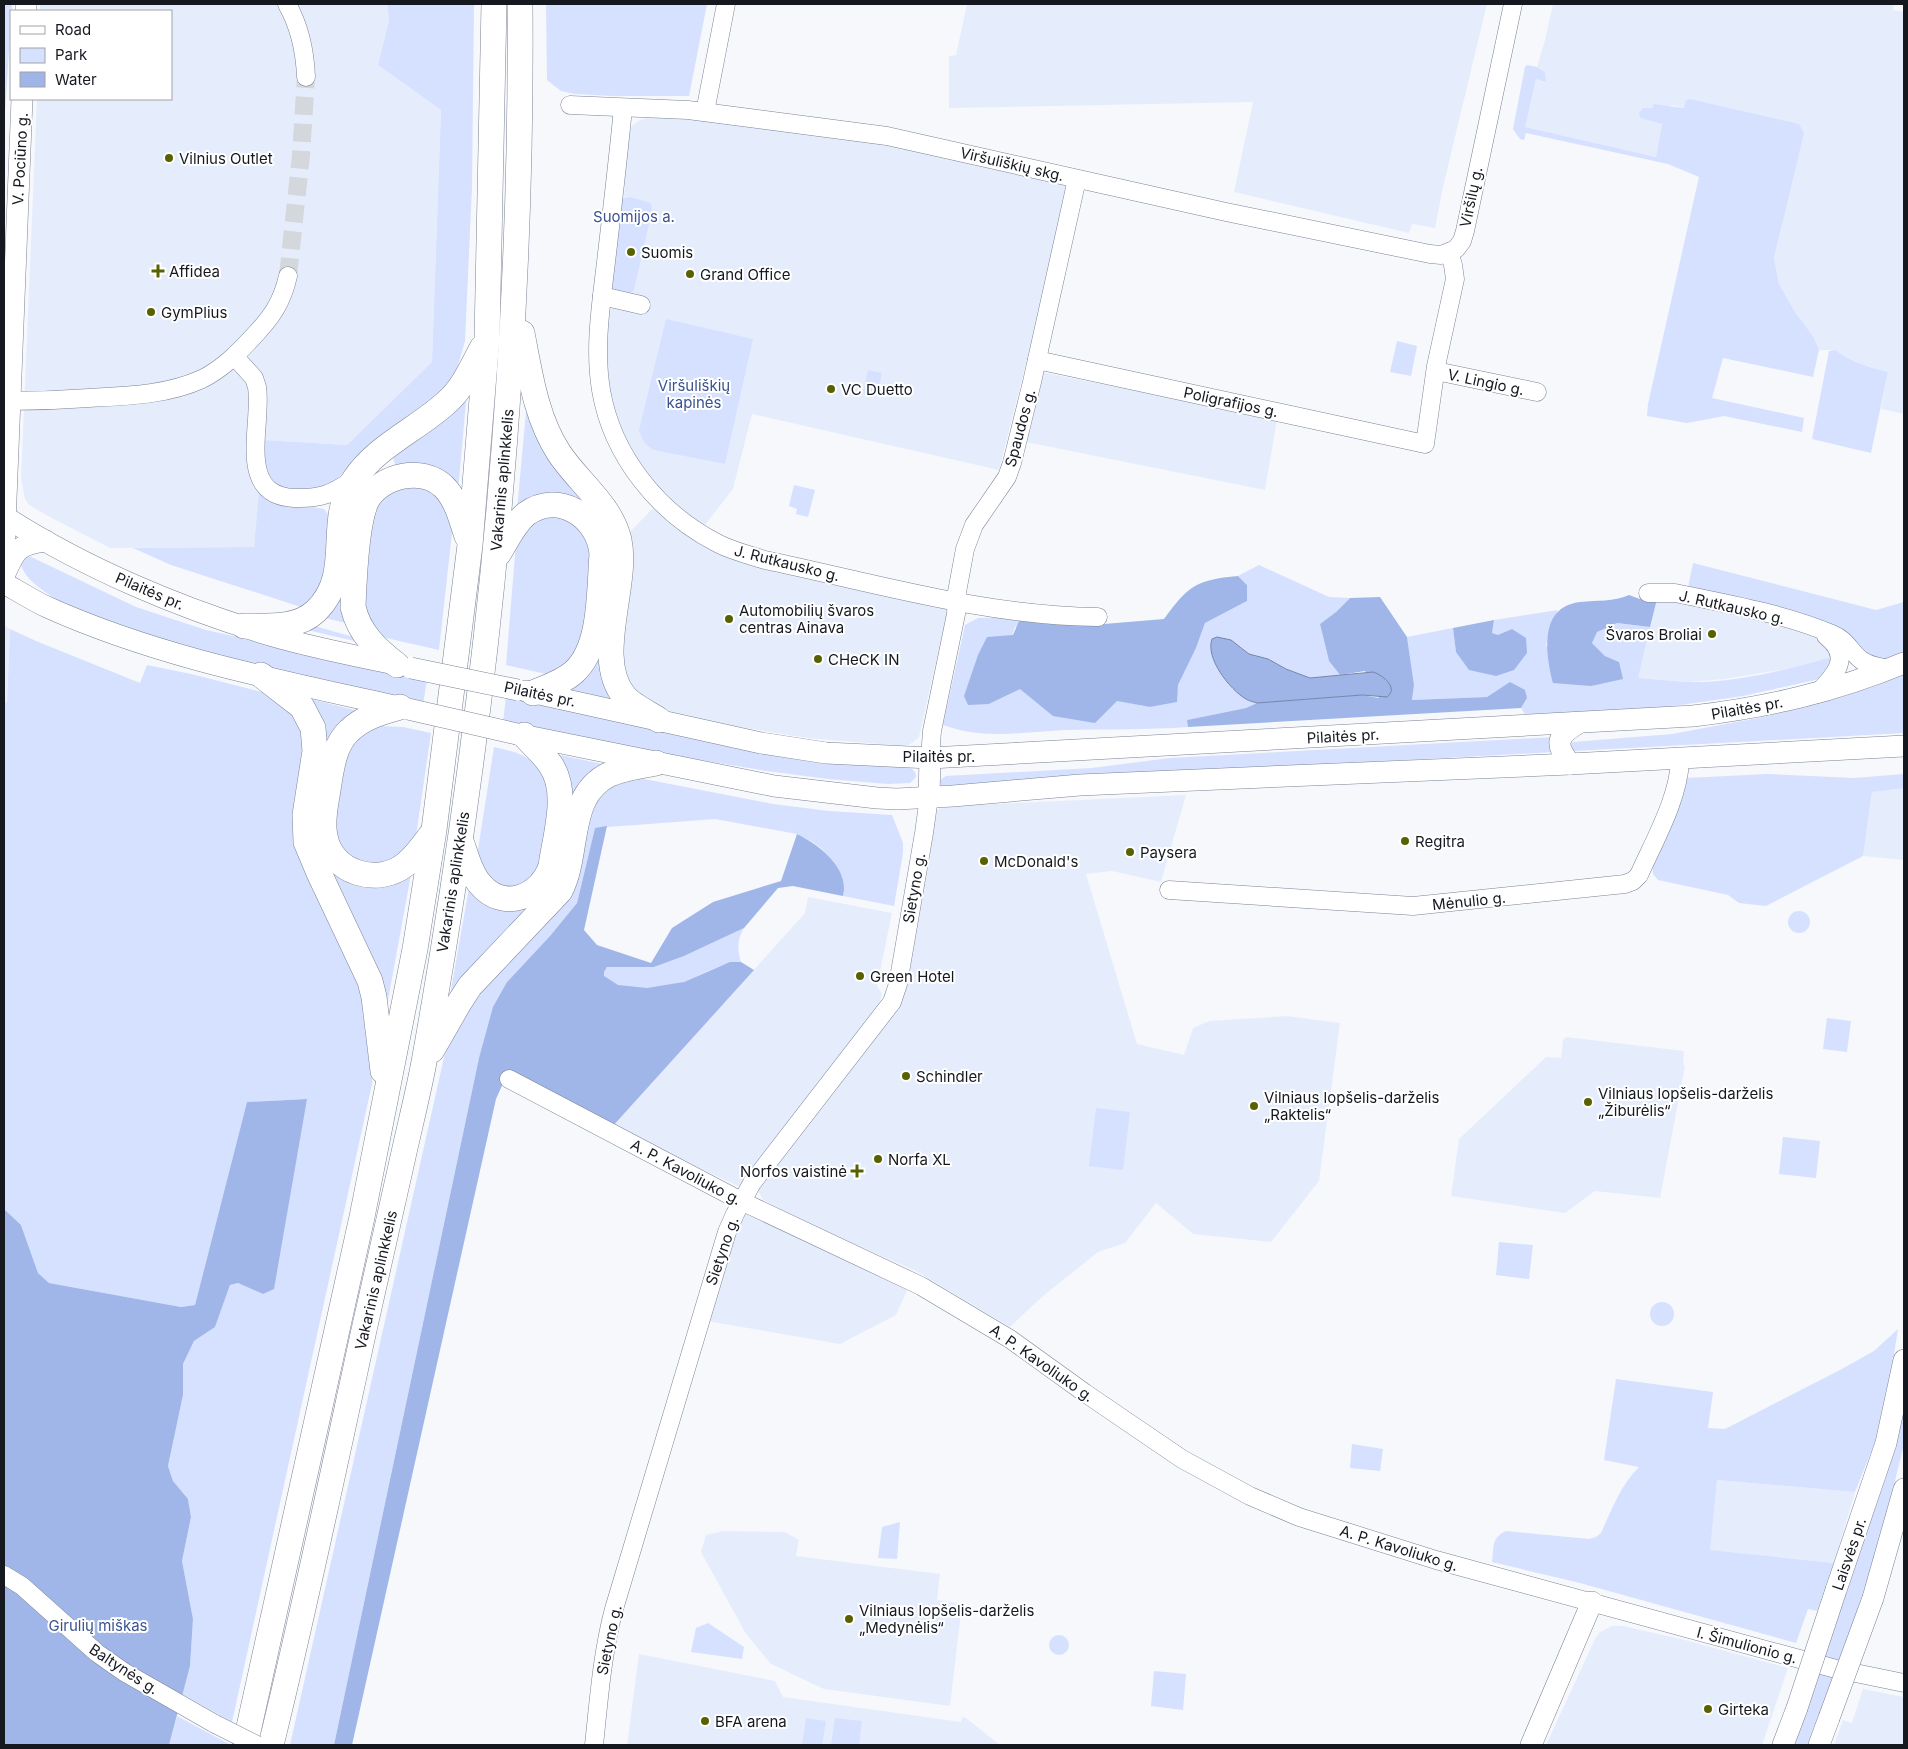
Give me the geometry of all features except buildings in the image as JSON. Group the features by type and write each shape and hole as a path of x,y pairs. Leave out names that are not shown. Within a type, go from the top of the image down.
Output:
{"highway":[{"name":"Vakarinis aplinkkelis","path":"245,1745 362,1216 415,949 434,830 470,545 487,338 494,4"},
{"name":"Vakarinis aplinkkelis","path":"271,1745 424,1066 474,744 496,559 507,428 515,299 521,125 520,4"},
{"path":"515,299 533,388 546,428 559,452 604,509 617,530 620,557 611,652 614,675 625,698 659,720"},
{"path":"244,626 278,626 294,623 308,617 324,602 332,591 336,579 342,503 355,478 367,464 449,401 466,379 487,338"},
{"path":"404,666 366,637 356,619 353,607 359,527 368,499 376,488 386,482 416,475 430,478 444,487 457,507 470,545"},
{"path":"496,559 516,524 527,514 552,505 564,506 575,510 585,517 593,526 601,544 602,554 594,635 588,655 573,673 552,685 526,691"},
{"path":"260,675 302,707 313,728 315,751 305,815 306,842 370,981 374,997 386,1096"},
{"path":"404,708 374,715 356,724 340,742 335,754 328,788 323,828 325,839 336,859 345,867 366,875 377,876 389,874 405,865 434,830"},
{"path":"460,841 474,876 480,885 488,891 507,899 528,894 542,885 551,866 561,801 560,790 551,764 520,734"},
{"path":"424,1066 458,1003 470,986 560,891 570,866 577,817 587,794 601,779 611,774 656,763"}],"main road":[{"name":"V. Pociūno g.","path":"4,549 6,444 22,100"},
{"name":"Pilaitės pr.","path":"5,519 109,573 176,603 288,640 761,743 826,753 930,758 1635,721 1721,713 1765,706 1817,694 1897,666"},
{"path":"4,576 12,556 19,548 28,543 46,541"},
{"path":"4,583 46,606 140,643 260,675 656,763 774,786 877,798 929,797 1080,785 1570,764 1904,746"},
{"path":"1570,764 1559,746 1560,740 1565,731 1577,724"},
{"path":"929,797 930,758"},
{"name":"Laisvės pr.","path":"1783,1745 1886,1442 1904,1360"},
{"path":"1819,1745 1873,1598 1904,1489"},
{"path":"1531,1745 1592,1602"}],"street":[{"path":"288,4 299,31 306,77"},
{"path":"705,112 726,4"},
{"name":"Viršilų g.","path":"1449,252 1456,249 1465,231 1513,4"},
{"name":"Viršuliškių skg.","path":"570,105 705,112 887,136 1399,248 1441,255 1449,252"},
{"name":"J. Rutkausko g.","path":"623,108 602,296 598,348 599,372 601,391 612,430 630,465 658,500 675,516 720,544 742,553 957,602 1005,611 1050,616 1098,617"},
{"name":"Spaudos g.","path":"930,758 932,731 968,538 974,525 1007,477 1012,463 1077,178"},
{"path":"1436,371 1455,280 1454,265 1449,252"},
{"path":"9,401 112,397 171,389 202,379 215,372 234,357 277,310 284,294 288,276"},
{"path":"602,296 641,305"},
{"path":"234,357 254,378 258,387 256,471 265,487 280,496 314,498 333,492 355,478"},
{"name":"Poligrafijos g.","path":"1037,360 1425,444 1436,371"},
{"name":"V. Lingio g.","path":"1436,371 1537,392"},
{"path":"314,498 330,507 339,524"},
{"name":"J. Rutkausko g.","path":"1648,593 1674,593 1786,618 1840,638 1849,645 1859,658 1868,664 1897,666"},
{"name":"J. Rutkausko g.","path":"1815,628 1835,644 1840,657 1834,676 1817,694"},
{"name":"Mėnulio g.","path":"1170,890 1413,906 1625,884 1632,881 1638,875 1665,816 1680,769 1680,758"},
{"name":"Sietyno g.","path":"594,1745 603,1660 614,1609 727,1232 741,1201 759,1173 892,1002 898,984 929,797"},
{"name":"A. P. Kavoliuko g.","path":"510,1078 741,1201 893,1272 965,1311 1010,1339 1085,1394 1182,1459 1250,1496 1299,1516 1436,1560 1592,1602"},
{"name":"Baltynės g.","path":"4,1574 22,1586 97,1653 124,1672 256,1745"},
{"name":"I. Šimulionio g.","path":"1592,1602 1836,1669 1904,1683"}],"shaded area":[{"path":"40,4 387,4 389,20 378,65 441,110 432,362 347,445 264,440 254,547 110,548 48,516 29,505 25,499 21,479 37,100 172,100 172,10 40,10"},
{"path":"967,4 1487,4 1435,228 1412,224 1409,233 1234,192 1253,102 949,108 949,56 956,55"},
{"path":"1553,4 1894,4 1893,10 1904,12 1904,414 1881,409 1888,372 1861,364 1835,350 1819,350 1813,336 1795,312 1779,284 1774,258 1782,226 1685,108 1671,105 1670,107 1641,110 1643,119 1662,124 1656,157 1524,127 1536,79 1545,82 1545,72 1537,67"},
{"path":"650,117 703,119 904,146 1060,182 1066,187 1068,198 999,470 752,414 733,489 704,526 681,511 665,495 638,461 620,428 610,396 607,358 607,314 613,307 652,211 630,197 624,197 628,134 632,126 638,121"},
{"path":"1041,372 1277,419 1265,490 1026,442"},
{"path":"656,505 680,526 946,608 946,617 919,737 909,745 903,746 807,738 727,725 654,708 622,679 626,536"},
{"path":"1657,599 1745,613 1823,638 1836,656 1792,668 1725,679 1689,682 1637,678"},
{"path":"4,625 10,629 7,703 4,701"},
{"path":"1904,788 1904,860 1863,856 1872,792"},
{"path":"1186,795 1161,882 1112,871 1086,874 1137,1044 1184,1055 1193,1028 1209,1021 1287,1016 1340,1023 1319,1181 1271,1242 1193,1234 1156,1203 1125,1243 1098,1252 1043,1296 1010,1327 916,1271 809,1224 763,1200 757,1189 892,1011 935,813 938,809 952,806"},
{"path":"808,897 892,913 877,986 882,994 877,1010 744,1184 738,1186 612,1127 805,913"},
{"name":"Vilniaus lopšelis-darželis „Žiburėlis“","path":"1566,1037 1684,1051 1683,1065 1685,1066 1660,1198 1595,1191 1565,1213 1451,1196 1459,1139 1546,1057 1561,1058 1563,1040"},
{"path":"742,1213 748,1213 909,1286 896,1315 840,1344 707,1321"},
{"path":"1717,1480 1855,1492 1834,1563 1709,1550"},
{"name":"Vilniaus lopšelis-darželis „Medynėlis“","path":"723,1531 785,1532 799,1540 796,1556 940,1574 937,1600 962,1604 950,1706 824,1689 771,1664 746,1634 701,1552 706,1535"},
{"path":"1612,1626 1623,1626 1685,1640 1788,1668 1762,1745 1546,1745 1595,1639 1600,1632"},
{"path":"639,1654 775,1681 783,1697 961,1722 962,1717 966,1718 1000,1745 627,1745"},
{"path":"1863,1689 1904,1697 1904,1745 1834,1745 1843,1720 1852,1723"}],"green space":[{"path":"4,4 12,4 12,10 10,10 4,129"},
{"path":"387,4 474,4 472,187 465,341 454,379 444,393 362,454 329,487 310,490 282,488 273,484 264,471 264,440 347,445 432,362 441,110 378,65 389,20"},
{"path":"546,4 707,4 689,96 613,96 574,94 561,91 547,80"},
{"path":"1527,65 1537,67 1545,72 1546,82 1536,79 1525,127 1656,157 1662,124 1643,119 1639,113 1643,108 1652,108 1654,104 1684,108 1686,100 1690,99 1799,124 1804,133 1774,258 1779,284 1795,312 1813,336 1819,350 1813,377 1723,358 1712,398 1804,418 1802,432 1724,416 1687,423 1647,416 1648,404 1699,177 1668,164 1526,133 1524,140 1520,139 1513,129 1525,67"},
{"name":"Suomijos a.","path":"630,197 651,203 652,211 634,290 628,295 614,292 611,286 622,198"},
{"name":"Viršuliškių kapinės","path":"666,319 753,339 725,464 654,450 641,437 639,430"},
{"path":"1397,341 1417,346 1411,376 1390,372"},
{"path":"1835,350 1854,361 1888,372 1871,453 1812,439 1829,351"},
{"path":"868,370 882,373 877,396 863,393"},
{"path":"467,391 458,491 396,467 393,458 450,409"},
{"path":"527,401 604,521 614,701 561,690 573,682 602,525 517,510"},
{"path":"399,484 438,491 453,524 439,650 373,635 362,613 368,523 379,497"},
{"path":"794,485 815,490 808,517 796,514 797,509 789,506"},
{"path":"259,490 302,505 324,509 331,518 328,574 307,609 171,565 133,548 254,547"},
{"path":"566,513 592,539 583,651 555,676 506,665 516,543 528,522"},
{"path":"27,555 136,607 206,630 427,679 423,705 150,638 61,602 48,594 31,580 22,568 20,562"},
{"path":"1693,563 1876,610 1904,602 1904,652 1882,662 1688,587"},
{"path":"1259,565 1329,597 1350,598 1320,624 1329,661 1340,675 1310,678 1286,669 1268,659 1249,654 1240,646 1211,643 1215,662 1225,680 1239,694 1257,703 1246,708 1187,720 1188,727 988,734 958,730 943,725 965,625 978,618 1027,617 1015,627 989,704 1008,695 1013,681 1150,707 1176,702 1178,685 1196,648 1205,623 1247,601 1247,585 1238,576"},
{"path":"1238,576 1247,585 1247,601 1205,623 1196,648 1178,685 1177,702 1150,707 1117,701 1095,723 1053,716 1020,689 989,704 968,705 964,696 978,655 987,637 1013,635 1019,621 1027,617 1104,624 1164,619 1180,598 1195,586 1203,582"},
{"path":"343,582 349,624 322,617"},
{"path":"1629,595 1640,599 1657,599 1650,627 1617,623 1597,632 1592,643 1605,656 1619,662 1623,679 1591,686 1553,683 1547,646 1551,622 1557,613 1566,606 1580,602 1611,600"},
{"path":"1380,597 1407,637 1414,685 1412,700 1487,697 1510,682 1525,690 1527,698 1521,708 1188,727 1187,720 1246,708 1257,703 1362,695 1379,698 1365,671 1340,675 1329,661 1320,624 1350,598"},
{"path":"1558,610 1549,630 1546,646 1619,662 1605,656 1592,643 1596,632 1617,623 1650,627 1638,678 1706,682 1744,678 1836,656 1825,677 1815,680 1743,696 1610,715 1528,719 1521,708 1527,698 1510,683 1487,697 1412,700 1414,685 1407,637 1453,628 1456,652 1497,635 1492,633 1494,620"},
{"path":"1494,620 1492,633 1498,635 1512,629 1526,638 1527,653 1514,670 1496,676 1469,670 1456,652 1453,628"},
{"path":"311,625 357,638 359,642 303,629"},
{"path":"10,629 140,683 147,665 281,697 307,731 297,823 364,986 374,1063 372,1084 232,1722 182,1694 190,1666 193,1619 182,1561 191,1517 188,1499 173,1481 168,1466 183,1395 183,1364 194,1341 215,1327 230,1285 238,1283 263,1294 307,1099 247,1102 195,1305 181,1307 49,1283 38,1273 21,1225 4,1209 4,701 7,703"},
{"path":"1904,673 1904,733 1575,751 1570,750 1568,744 1573,742 1672,734 1758,718 1834,699 1872,687"},
{"path":"506,697 553,707 910,767 915,772 916,777 910,783 888,784 828,779 578,740 503,722"},
{"path":"306,698 363,712 345,724 330,863 412,869 386,1011 317,851"},
{"path":"380,726 403,727 431,733 416,836 392,865 351,862 332,830 349,742"},
{"path":"1555,737 1554,752 1064,779 946,789 941,786 940,782 946,776 1092,768 1170,758"},
{"path":"494,747 522,755 534,763 553,785 545,866 519,891 490,884 477,856"},
{"path":"555,754 612,766 588,782 576,800 572,811 563,861 558,879 553,888 478,966 449,1001 469,888 472,887 488,901 496,904 506,906 517,905 534,899 543,892 555,874 561,852 569,791 561,768 554,756"},
{"path":"1767,774 1854,778 1904,774 1904,788 1872,792 1863,856 1766,906 1739,903 1728,895 1658,880 1653,874 1652,864 1686,778"},
{"path":"639,778 773,804 829,811 892,815 903,843 894,906 843,896 844,892 834,862 821,848 797,834 715,819 595,828 577,903 550,936 507,982 479,1058 334,1745 290,1745 447,1044 590,804 611,784"},
{"path":"607,826 584,930 597,945 651,963 672,928 713,902 781,881 797,834 823,851 837,867 842,876 843,896 793,886 778,888 744,928 684,956 654,967 607,967 604,976 618,985 647,988 684,982 730,962 741,962 754,970 612,1127 509,1070 496,1099 352,1745 334,1745 479,1058 493,1007 507,982 550,936 577,903 595,828"},
{"path":"1799,911 1807,914 1810,922 1807,930 1799,933 1791,930 1788,922 1791,914"},
{"path":"744,928 738,944 741,962 720,966 671,986 652,988 624,987 613,983 603,976 607,967 654,967 684,956"},
{"path":"1827,1018 1851,1021 1847,1052 1823,1049"},
{"name":"Girulių miškas","path":"307,1099 274,1289 263,1294 238,1283 230,1285 215,1327 194,1341 183,1364 183,1395 168,1466 173,1481 188,1499 191,1517 182,1561 193,1619 190,1666 169,1745 4,1745 4,1209 21,1225 38,1273 49,1283 181,1307 195,1305 247,1102"},
{"path":"1096,1108 1130,1112 1123,1170 1089,1166"},
{"path":"1783,1137 1820,1141 1816,1178 1779,1174"},
{"path":"1499,1242 1533,1245 1529,1279 1496,1275"},
{"path":"1662,1302 1670,1306 1674,1314 1670,1322 1662,1326 1654,1322 1650,1314 1654,1306"},
{"path":"1898,1329 1888,1392 1875,1442 1855,1492 1717,1480 1710,1550 1834,1563 1817,1611 1808,1609 1796,1643 1580,1583 1492,1562 1493,1547 1496,1540 1506,1531 1589,1539 1601,1533 1622,1490 1639,1467 1604,1460 1616,1379 1713,1392 1708,1428 1725,1429 1874,1351"},
{"path":"1904,1401 1904,1444 1890,1501 1834,1683 1811,1745 1791,1745 1886,1478"},
{"path":"1352,1444 1383,1449 1380,1471 1350,1468"},
{"path":"900,1522 897,1559 878,1558 882,1527"},
{"path":"708,1623 744,1647 742,1659 691,1652 696,1628"},
{"path":"1059,1635 1066,1638 1069,1645 1066,1652 1059,1655 1052,1652 1049,1645 1052,1638"},
{"path":"1154,1671 1186,1674 1183,1710 1151,1706"},
{"path":"177,1716 229,1744 169,1745"},
{"path":"806,1718 826,1721 822,1745 802,1745"},
{"path":"835,1718 862,1721 859,1745 831,1745"}],"water":[{"path":"1217,637 1231,640 1249,654 1268,659 1286,669 1310,678 1373,672 1388,682 1391,690 1387,697 1362,695 1257,703 1247,700 1226,681 1215,664 1211,647 1212,639"}],"tunnel":[{"path":"288,276 301,155 306,77"}],"place":[{"name":"Vilnius Outlet","path":"169,158"},
{"name":"Suomis","path":"631,252"},
{"name":"Affidea","path":"158,271"},
{"name":"Grand Office","path":"690,274"},
{"name":"GymPlius","path":"151,312"},
{"name":"VC Duetto","path":"831,389"},
{"name":"Automobilių švaros centras Ainava","path":"729,619"},
{"name":"Švaros Broliai","path":"1712,634"},
{"name":"CHeCK IN","path":"818,659"},
{"name":"Regitra","path":"1405,841"},
{"name":"Paysera","path":"1130,852"},
{"name":"McDonald's","path":"984,861"},
{"name":"Green Hotel","path":"860,976"},
{"name":"Schindler","path":"906,1076"},
{"name":"Vilniaus lopšelis-darželis „Žiburėlis“","path":"1588,1102"},
{"name":"Vilniaus lopšelis-darželis „Raktelis“","path":"1254,1106"},
{"name":"Norfa XL","path":"878,1159"},
{"name":"Norfos vaistinė","path":"857,1171"},
{"name":"Vilniaus lopšelis-darželis „Medynėlis“","path":"849,1619"},
{"name":"Girteka","path":"1708,1709"},
{"name":"BFA arena","path":"705,1721"}]}
